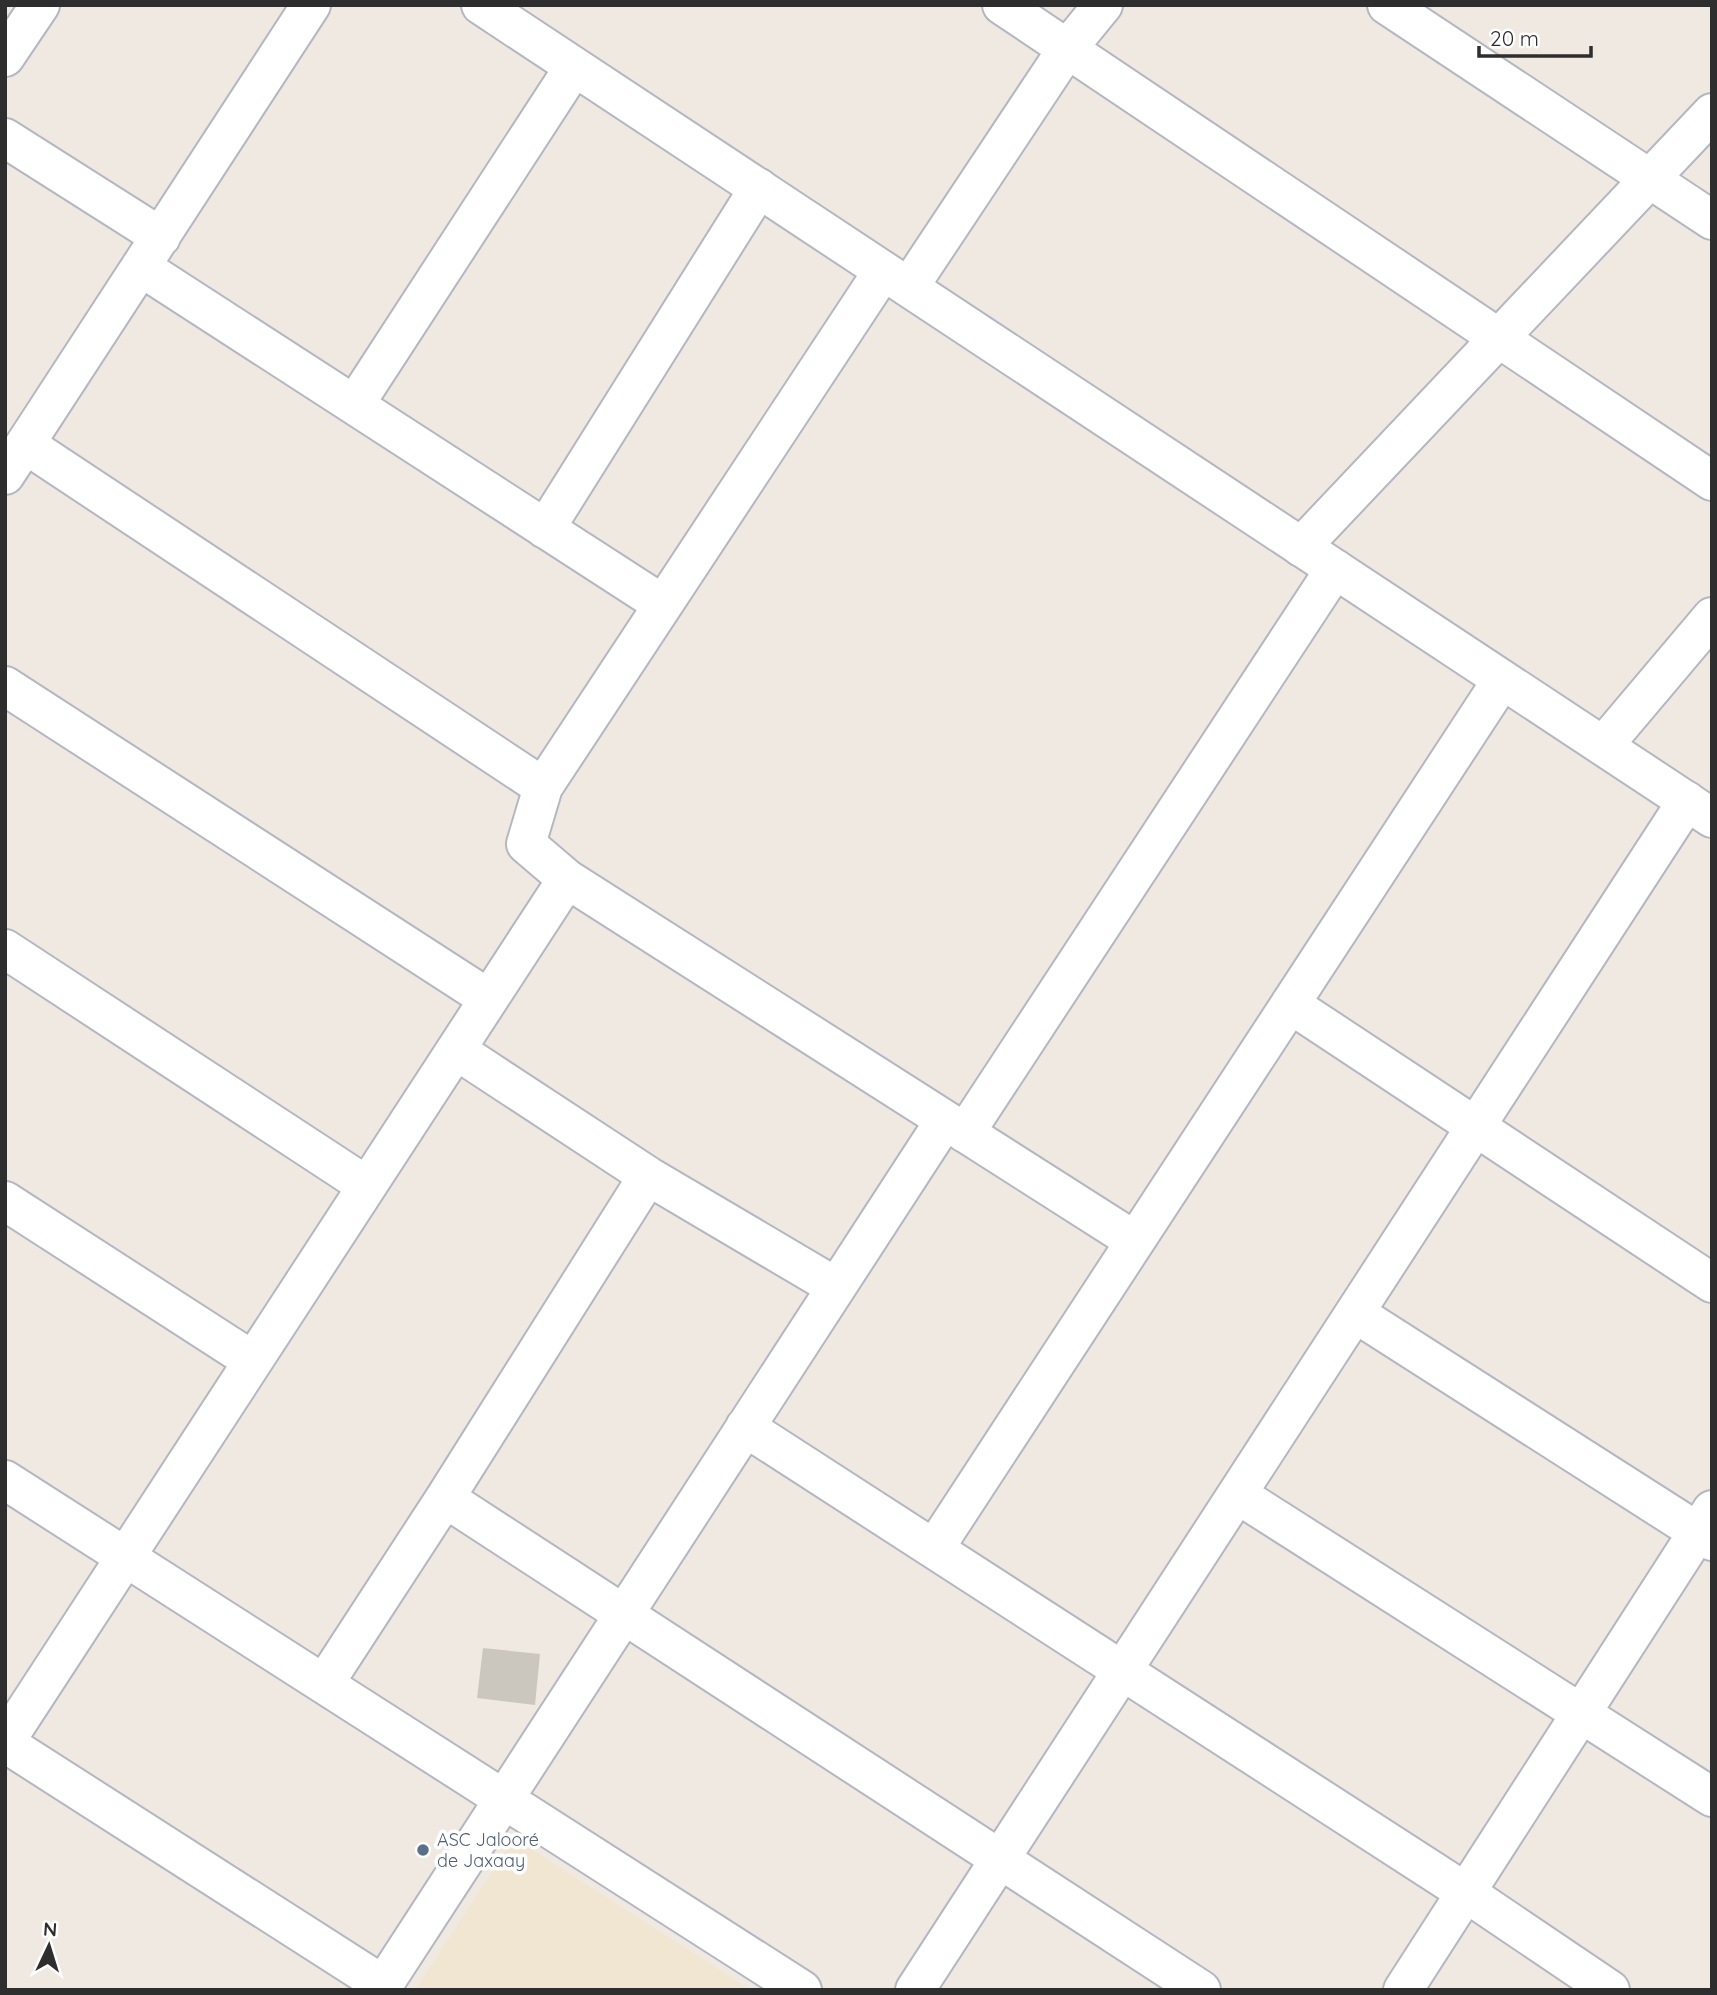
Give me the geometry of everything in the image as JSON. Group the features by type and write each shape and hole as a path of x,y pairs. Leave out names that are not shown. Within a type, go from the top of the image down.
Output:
{"street":[{"path":"5,57 40,5"},
{"path":"312,5 15,459 543,787"},
{"path":"481,5 1699,809 1476,1127 915,1990"},
{"path":"1002,5 1712,481"},
{"path":"1103,5 1067,49 896,279 662,604 543,787 526,844 567,879 1135,1241"},
{"path":"1387,5 1712,220"},
{"path":"355,404 575,67"},
{"path":"1301,547 1712,113"},
{"path":"5,138 151,252 355,404 662,604"},
{"path":"545,529 759,188"},
{"path":"567,879 5,1742 381,1988 836,1287 955,1126 1335,569"},
{"path":"1603,746 1712,617"},
{"path":"934,1549 1502,680"},
{"path":"5,686 489,999"},
{"path":"5,949 367,1186"},
{"path":"1290,1004 1712,1283"},
{"path":"456,1050 648,1176 836,1287"},
{"path":"324,1684 648,1176"},
{"path":"5,1201 253,1361"},
{"path":"1355,1313 1707,1528 1581,1714 1403,1990"},
{"path":"746,1427 1465,1892 1610,1990"},
{"path":"5,1480 803,1990"},
{"path":"1237,1494 1712,1797"},
{"path":"445,1498 1202,1990"}],"shaded area":[{"path":"514,1838 751,1990 415,1990"}],"building":[{"path":"483,1648 540,1654 535,1705 477,1698"}],"place":[{"name":"ASC Jalooré de Jaxaay","path":"423,1850"}]}
